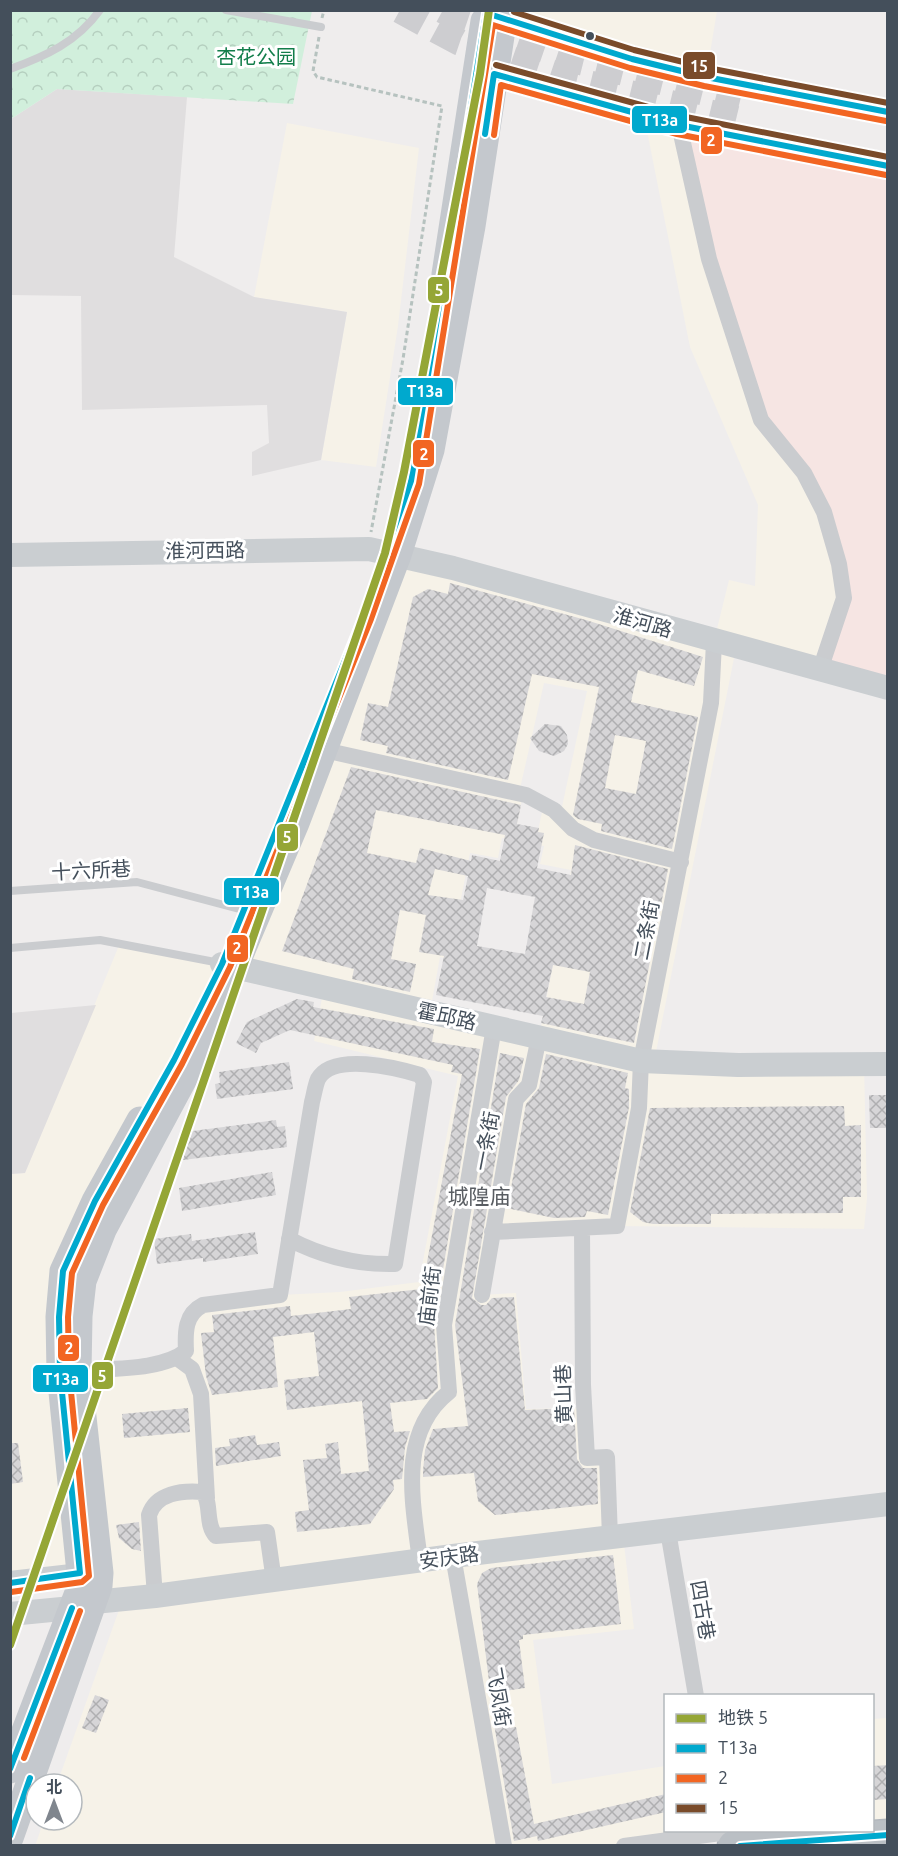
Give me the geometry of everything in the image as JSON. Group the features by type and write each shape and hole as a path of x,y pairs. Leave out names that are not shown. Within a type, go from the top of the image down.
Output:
{"highway":[{"path":"733,1834 888,1835"}],"main road":[{"path":"90,1573 60,1372 59,1317 63,1271 95,1201 227,965 296,824 324,750 384,552 431,450 472,226 494,74 490,12"},
{"path":"490,12 643,62 706,77 888,112"},
{"path":"10,1838 83,1605 90,1573 78,1371 82,1293 92,1255 161,1119 201,1047 243,910 363,616 411,481 490,12"},
{"path":"494,74 679,125 888,166"},
{"path":"888,131 740,110 888,151"},
{"path":"10,1770 83,1605"}],"street":[{"path":"679,125 709,259 761,420 804,474 824,512 839,564 843,598 820,670"},
{"name":"淮河西路","path":"10,555 384,552"},
{"name":"淮河路","path":"384,552 453,568 714,642 888,688"},
{"name":"二条街","path":"582,1228 617,1226 639,1108 641,1061 711,703 714,642"},
{"path":"324,750 526,795 554,810 573,829 594,840 681,862"},
{"name":"霍邱路","path":"227,965 641,1061 738,1065 888,1064"},
{"name":"庙前街","path":"420,1561 412,1496 412,1460 419,1429 436,1401 449,1392 444,1325 494,1027"},
{"name":"一条街","path":"482,1295 516,1099 529,1085 538,1037"},
{"path":"78,1371 162,1363 177,1358 186,1351 185,1336 190,1315 195,1309 203,1305 280,1295 289,1239 312,1102 318,1080 326,1071 346,1064 396,1068 420,1075 424,1082 395,1264 344,1260 315,1253 289,1239"},
{"path":"492,1232 582,1228"},
{"name":"黄山巷","path":"582,1228 583,1385 587,1458 607,1456 610,1537"},
{"path":"177,1358 192,1369 201,1394 207,1498 212,1532 216,1536 267,1532 274,1581"},
{"path":"155,1596 149,1515 152,1505 159,1498 177,1494 203,1492 207,1498"},
{"name":"安庆路","path":"10,1614 453,1556 888,1504"},
{"name":"四古巷","path":"668,1531 696,1694"},
{"name":"飞凤街","path":"453,1556 504,1845"},
{"path":"10,1582 90,1573"},
{"path":"624,1845 733,1834"}],"lane":[{"path":"10,69 49,55 75,38 100,10"},
{"path":"226,10 321,23"},
{"name":"十六所巷","path":"10,891 137,882 243,910"},
{"name":"霍邱路","path":"10,948 99,940 161,950 227,965"}],"path":[{"path":"321,23 313,70 317,77 442,106 403,359 384,552"}],"shaded area":[{"path":"505,10 717,11 706,77"},
{"path":"57,89 187,97 174,257 254,297 347,312 321,460 252,476 252,452 269,443 267,405 82,410 81,296 11,295 11,119"},
{"path":"644,116 679,125 804,473 844,598 820,670 736,648 654,1062 864,1064 867,1198 864,1229 617,1226 492,1232 482,1295 516,1293 526,1409 582,1408 583,1463 604,1463 610,1537 623,1536 634,1629 533,1640 552,1784 664,1766 664,1832 735,1832 624,1846 504,1845 453,1556 94,1602 78,1371 177,1358 190,1315 280,1295 340,1292 419,1282 458,1076 314,1041 324,987 233,967 398,555 714,641 729,580 755,586 758,505 690,347","holes":["544,683 587,691 560,816 542,812 535,845 544,846 540,864 571,870 539,1037 430,1012 440,957 449,959 470,853 498,858 502,838 514,840 523,794 519,793"]},
{"path":"287,123 419,148 398,326 376,467 321,460 347,312 254,297"},
{"path":"679,125 887,166 887,688 820,670 843,598 824,512 761,420"},
{"path":"120,943 222,964 174,1060 95,1201 80,1573 11,1573 11,1174 25,1173"},
{"path":"96,1005 25,1173 11,1174 11,1013"},
{"path":"448,1561 496,1845 35,1846 40,1832 84,1832 84,1772 61,1772 119,1610"},
{"path":"887,1718 887,1821 874,1822 874,1719"}],"green space":[{"name":"杏花公园","path":"11,11 312,11 293,104 57,89 11,119"}],"building":[{"path":"450,583 586,620 703,657 694,686 638,670 631,702 698,717 672,849 601,831 602,824 578,819 573,815 599,687 532,674 508,780 386,753 388,746 360,740 368,703 388,707 413,597 428,589 448,594","holes":["615,735 646,741 636,794 605,788"]},
{"path":"545,724 561,726 567,735 568,744 564,751 554,756 539,751 530,738"},
{"path":"351,767 521,805 517,824 539,828 538,832 544,833 537,868 571,875 575,845 668,869 634,1043 541,1023 543,1016 436,995 444,956 419,952 426,915 400,910 391,959 416,964 410,992 352,979 354,969 282,951","holes":["376,810 505,835 500,861 472,855 471,861 420,848 416,863 367,853","435,869 468,876 463,900 428,895","487,888 535,897 525,954 477,946","553,965 590,972 584,1004 546,997"]},
{"path":"297,999 314,1002 313,1007 434,1029 432,1042 480,1049 434,1323 438,1388 427,1399 390,1403 394,1432 410,1431 405,1447 402,1479 393,1480 394,1489 370,1524 297,1532 295,1512 309,1510 303,1460 327,1458 325,1444 338,1442 341,1474 369,1471 362,1401 287,1410 284,1380 319,1376 314,1332 273,1337 278,1387 212,1395 206,1376 201,1333 214,1332 212,1315 290,1306 291,1316 351,1309 349,1297 422,1289 462,1074 451,1072 453,1065 290,1030 261,1043 256,1053 236,1043 247,1022"},
{"path":"500,1053 524,1058 519,1080 506,1097 472,1298 481,1305 486,1305 492,1298 514,1297 525,1410 574,1408 577,1459 583,1468 597,1468 598,1504 495,1515 478,1501 474,1473 423,1477 423,1471 425,1450 433,1429 468,1426 455,1325"},
{"path":"546,1054 628,1073 625,1088 629,1089 629,1107 608,1215 587,1211 585,1217 554,1218 511,1209 508,1205 526,1104 539,1088"},
{"path":"289,1062 293,1089 217,1099 215,1084 220,1083 219,1072"},
{"path":"869,1095 888,1095 888,1128 870,1128"},
{"path":"844,1106 845,1126 861,1125 861,1197 843,1197 843,1213 711,1214 711,1224 653,1224 643,1222 630,1212 650,1108"},
{"path":"276,1120 277,1127 285,1126 287,1147 183,1160 181,1145 186,1144 185,1132"},
{"path":"272,1172 276,1195 182,1211 179,1188"},
{"path":"255,1232 258,1254 203,1262 203,1258 157,1264 154,1239 191,1234 192,1241"},
{"path":"188,1408 190,1432 124,1438 122,1414"},
{"path":"255,1435 257,1445 279,1442 281,1456 216,1466 215,1448 230,1446 229,1439"},
{"path":"10,1443 18,1443 23,1482 10,1484"},
{"path":"139,1522 141,1551 132,1549 119,1538 116,1525"},
{"path":"613,1555 621,1624 523,1635 523,1639 519,1640 525,1688 505,1691 510,1728 516,1727 534,1824 664,1794 664,1812 538,1841 537,1836 514,1841 495,1730 477,1584 482,1573 491,1568"},
{"path":"95,1695 109,1700 96,1733 82,1728"},
{"path":"888,1765 888,1799 874,1800 874,1766"}],"tunnel":[{"path":"400,10 459,42 565,78 739,120"},
{"path":"443,10 465,22 582,62 740,101"}],"metro line":[{"name":"5","path":"10,1645 385,553 404,472 480,74 489,10"}],"transit line":[{"name":"15","path":"514,12 634,50 708,68 888,103"},
{"name":"T13a","path":"10,1583 80,1573 60,1372 59,1317 63,1271 95,1201 174,1060 222,964 363,616 411,481 486,13 632,59 706,77 888,112"},
{"name":"2","path":"11,1592 82,1582 89,1576 69,1371 68,1317 72,1273 103,1205 182,1064 230,967 371,619 419,484 493,25 630,68 704,86 886,121"},
{"name":"15","path":"496,65 681,116 888,157"},
{"name":"T13a","path":"485,134 494,74 679,125 888,166"},
{"name":"2","path":"494,135 501,85 677,134 886,175"},
{"name":"T13a","path":"10,1769 72,1608"},
{"name":"2","path":"24,1758 80,1611"},
{"name":"T13a","path":"10,1836 24,1795"},
{"name":"T13a","path":"740,1846 888,1835"}],"district":[{"name":"城隍庙","path":"479,1196"}]}
